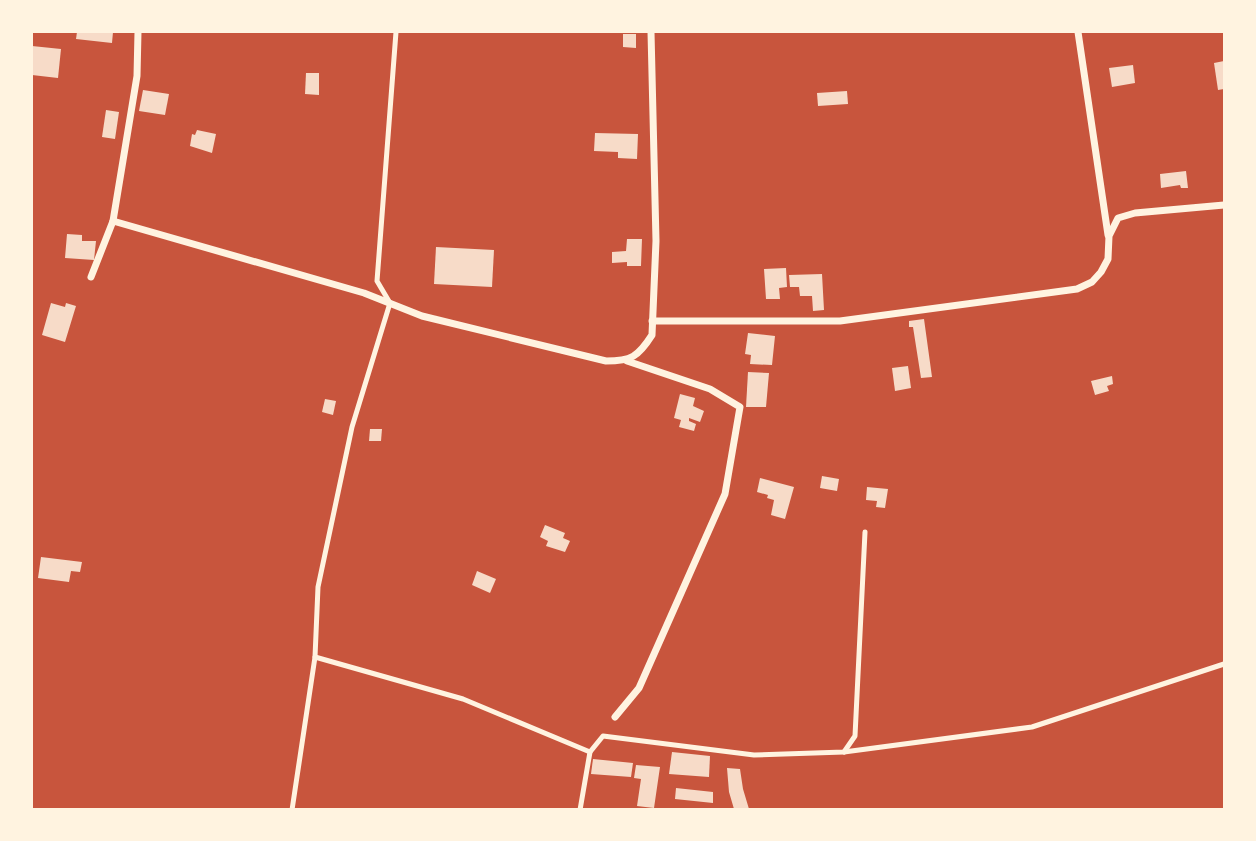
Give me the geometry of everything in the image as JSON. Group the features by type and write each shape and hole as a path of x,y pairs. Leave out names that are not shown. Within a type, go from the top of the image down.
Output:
{"street":[{"path":"91,277 113,221 137,76 138,32"},
{"path":"626,361 644,348 652,335 656,241 651,32"},
{"path":"652,321 840,321 1077,289 1093,282 1108,259 1109,236 1078,32"},
{"path":"1109,236 1118,218 1135,213 1224,205"},
{"path":"113,221 364,293 422,316 594,359 626,361 710,389 740,407 725,494 639,688 615,717"}],"lane":[{"path":"292,810 316,657 318,587 352,427 390,303 377,281 396,32"},
{"path":"844,752 855,736 865,532"},
{"path":"316,657 463,699 590,752"},
{"path":"580,810 590,752 603,736 754,755 844,752 1032,727 1224,664"}],"building":[{"path":"77,32 113,32 112,43 76,39"},
{"path":"623,34 636,34 636,48 623,47"},
{"path":"32,46 61,49 58,78 32,75"},
{"path":"1224,61 1224,89 1218,90 1214,63"},
{"path":"1133,65 1135,83 1112,87 1109,68"},
{"path":"306,73 319,73 319,95 305,94"},
{"path":"143,90 169,94 165,115 139,111"},
{"path":"847,91 848,104 818,106 817,93"},
{"path":"106,110 119,112 115,139 102,137"},
{"path":"197,130 216,134 212,153 190,146 192,134 195,135"},
{"path":"595,133 638,134 637,159 618,158 618,152 594,151"},
{"path":"1186,171 1188,188 1181,188 1180,185 1161,188 1160,174"},
{"path":"67,234 82,235 82,241 96,241 94,260 65,258"},
{"path":"627,239 642,239 641,266 627,266 627,262 612,263 612,252 626,251"},
{"path":"436,247 494,250 492,287 434,284"},
{"path":"786,268 787,287 779,288 780,299 766,299 764,269"},
{"path":"822,274 824,310 813,311 812,296 800,296 799,287 790,287 789,275"},
{"path":"51,303 65,307 66,303 76,306 65,342 42,335"},
{"path":"924,319 932,377 921,378 913,327 909,327 909,321"},
{"path":"748,333 775,336 772,365 750,364 751,355 745,354"},
{"path":"908,366 911,388 895,391 892,368"},
{"path":"748,372 769,373 766,407 746,407"},
{"path":"1112,376 1113,384 1107,386 1109,391 1095,395 1091,381"},
{"path":"680,394 695,398 693,406 704,411 700,422 689,418 689,421 696,424 694,431 679,427 681,420 674,418"},
{"path":"325,399 336,401 333,415 322,412"},
{"path":"370,429 382,429 381,441 369,441"},
{"path":"822,476 839,479 837,491 820,488"},
{"path":"760,478 794,487 785,519 771,515 774,500 757,492"},
{"path":"867,487 888,489 885,508 876,507 877,501 866,500"},
{"path":"545,525 565,533 563,538 570,541 565,552 546,546 548,541 540,537"},
{"path":"41,557 82,562 80,572 71,571 69,582 38,578"},
{"path":"477,571 496,579 490,593 472,585"},
{"path":"672,752 710,756 709,777 669,774"},
{"path":"593,759 633,763 631,777 591,774"},
{"path":"636,765 660,767 654,808 637,806 641,779 634,778"},
{"path":"727,768 740,769 749,809 734,809"},
{"path":"676,788 713,792 713,803 675,799"}]}
